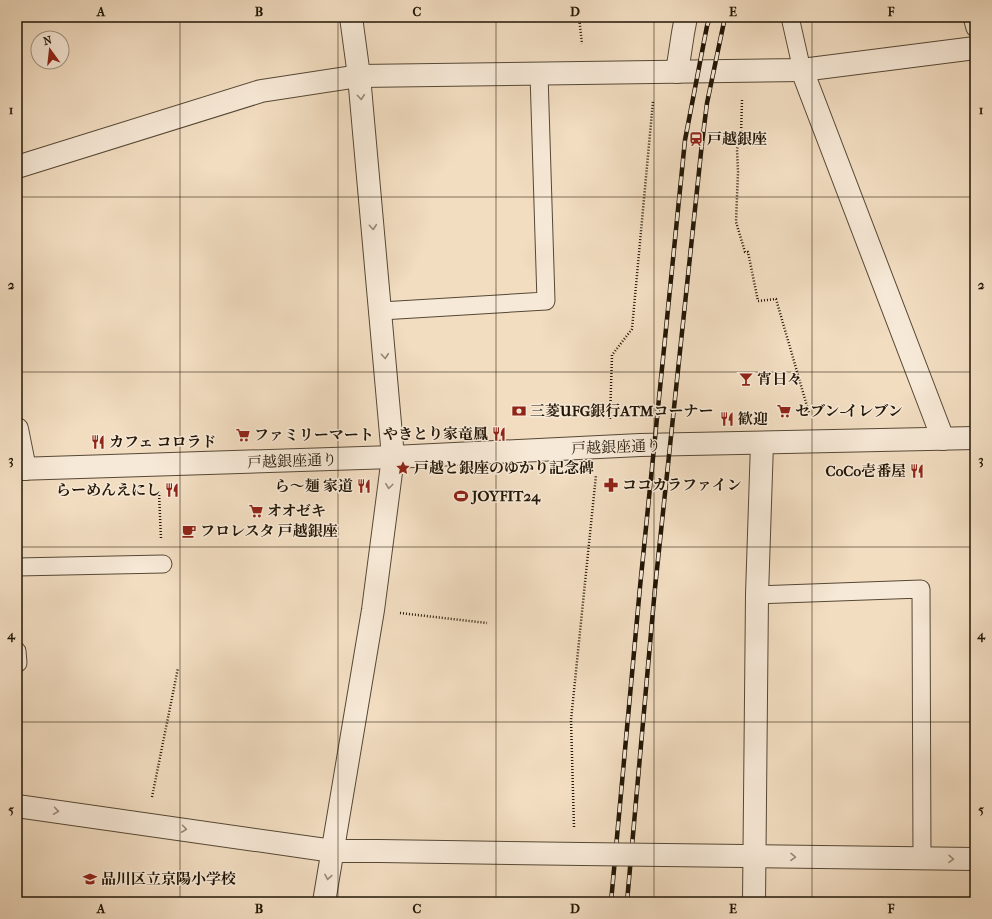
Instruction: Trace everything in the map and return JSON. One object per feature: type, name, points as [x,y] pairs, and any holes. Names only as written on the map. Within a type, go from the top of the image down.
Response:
[{"type":"street","points":[[324,902],[373,610],[393,457],[359,76],[351,17]]},
{"type":"street","points":[[677,72],[686,17]]},
{"type":"street","points":[[17,167],[261,92],[359,76],[802,70],[975,48]]},
{"type":"street","points":[[802,70],[943,439]]},
{"type":"street","points":[[17,429],[21,469]]},
{"type":"street","name":"戸越銀座通り","points":[[21,469],[393,457],[604,447],[975,438]]},
{"type":"street","points":[[754,902],[757,595],[762,443]]},
{"type":"street","points":[[17,806],[333,851],[975,859]]},
{"type":"lane","points":[[790,17],[802,70]]},
{"type":"lane","points":[[972,17],[975,28]]},
{"type":"lane","points":[[381,311],[546,302],[539,74]]},
{"type":"lane","points":[[17,567],[163,564]]},
{"type":"lane","points":[[757,595],[921,589],[922,859]]},
{"type":"path","points":[[745,71],[742,92],[741,135],[737,149],[738,172],[736,222],[745,252],[748,252],[758,301],[776,299],[817,442]]},
{"type":"path","points":[[579,854],[571,720],[604,447],[612,355],[632,329],[656,72]]},
{"type":"path","points":[[158,465],[163,564]]},
{"type":"path","points":[[373,610],[486,623]]},
{"type":"path","points":[[147,824],[178,668]]},
{"type":"railway","points":[[611,902],[640,587],[685,140],[710,17]]},
{"type":"railway","points":[[627,902],[655,588],[702,143],[707,103],[725,17]]},
{"type":"place","name":"戸越銀座","points":[[696,139]]},
{"type":"place","name":"宵日々","points":[[746,379]]},
{"type":"place","name":"三菱UFG銀行ATMコーナー","points":[[519,411]]},
{"type":"place","name":"セブン-イレブン","points":[[784,411]]},
{"type":"place","name":"歓迎","points":[[727,419]]},
{"type":"place","name":"やきとり家竜鳳","points":[[499,434]]},
{"type":"place","name":"ファミリーマート","points":[[243,435]]},
{"type":"place","name":"カフェ コロラド","points":[[98,442]]},
{"type":"place","name":"戸越と銀座のゆかり記念碑","points":[[403,468]]},
{"type":"place","name":"CoCo壱番屋","points":[[917,471]]},
{"type":"place","name":"ココカラファイン","points":[[611,485]]},
{"type":"place","name":"ら～麺 家道","points":[[364,486]]},
{"type":"place","name":"らーめんえにし","points":[[172,490]]},
{"type":"place","name":"JOYFIT24","points":[[461,496]]},
{"type":"place","name":"オオゼキ","points":[[256,511]]},
{"type":"place","name":"フロレスタ 戸越銀座","points":[[189,531]]},
{"type":"place","name":"品川区立京陽小学校","points":[[90,879]]}]
